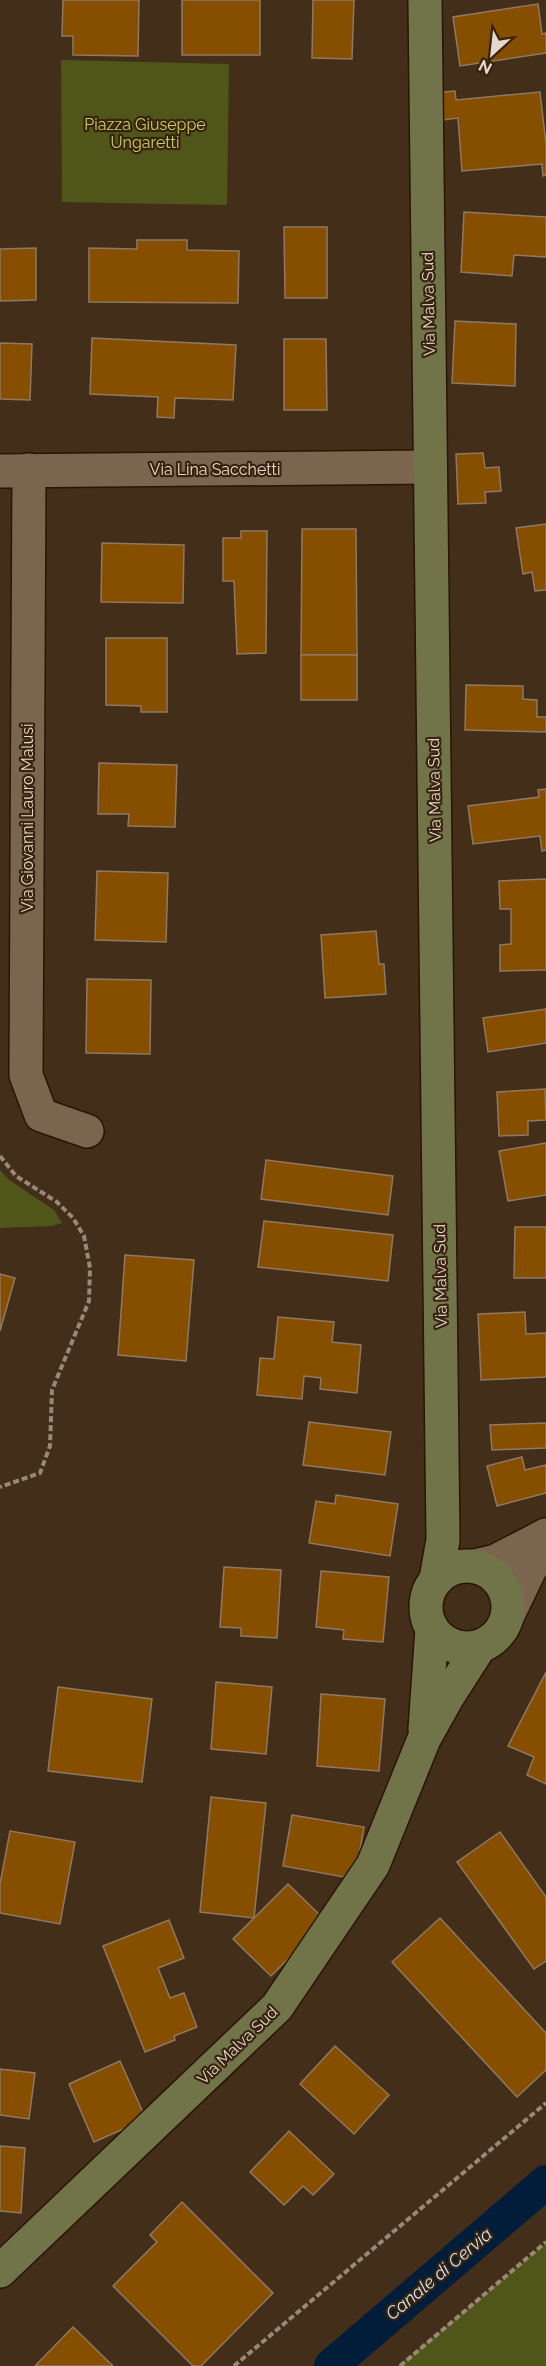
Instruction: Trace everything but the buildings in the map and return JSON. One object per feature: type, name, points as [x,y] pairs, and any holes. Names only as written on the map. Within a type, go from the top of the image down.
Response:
[{"type":"street","name":"Via Malva Sud","points":[[425,0],[443,1540],[436,1579]]},
{"type":"street","name":"Via Lina Sacchetti","points":[[14,470],[430,467]]},
{"type":"street","name":"Via Giovanni Lauro Malusi","points":[[14,470],[26,1075],[40,1115],[87,1131]]},
{"type":"street","points":[[546,1534],[496,1561],[474,1566],[460,1566],[447,1570],[436,1579],[429,1590],[426,1603],[427,1617],[432,1629],[453,1646],[467,1648],[480,1646],[492,1640],[501,1630],[530,1569],[546,1546]]},
{"type":"street","points":[[474,1566],[487,1571],[498,1580],[505,1591],[508,1604],[507,1617]]},
{"type":"street","name":"Via Malva Sud","points":[[424,1739],[432,1629]]},
{"type":"street","name":"Via Malva Sud","points":[[0,2271],[277,2007],[372,1865],[424,1739],[480,1646]]},
{"type":"path","points":[[0,1156],[16,1176],[57,1202],[73,1218],[84,1236],[90,1268],[88,1301],[52,1390],[50,1446],[40,1473],[0,1487]]},
{"type":"path","points":[[234,2366],[546,2103]]},
{"type":"path","points":[[400,2366],[546,2242]]},
{"type":"green space","name":"Piazza Giuseppe Ungaretti","points":[[61,60],[229,64],[227,205],[62,202]]},
{"type":"green space","points":[[0,1170],[9,1180],[54,1210],[62,1223],[52,1226],[0,1228]]},
{"type":"green space","points":[[546,2243],[546,2366],[398,2366]]},
{"type":"waterway","name":"Canale di Cervia","points":[[331,2366],[546,2182]]}]
